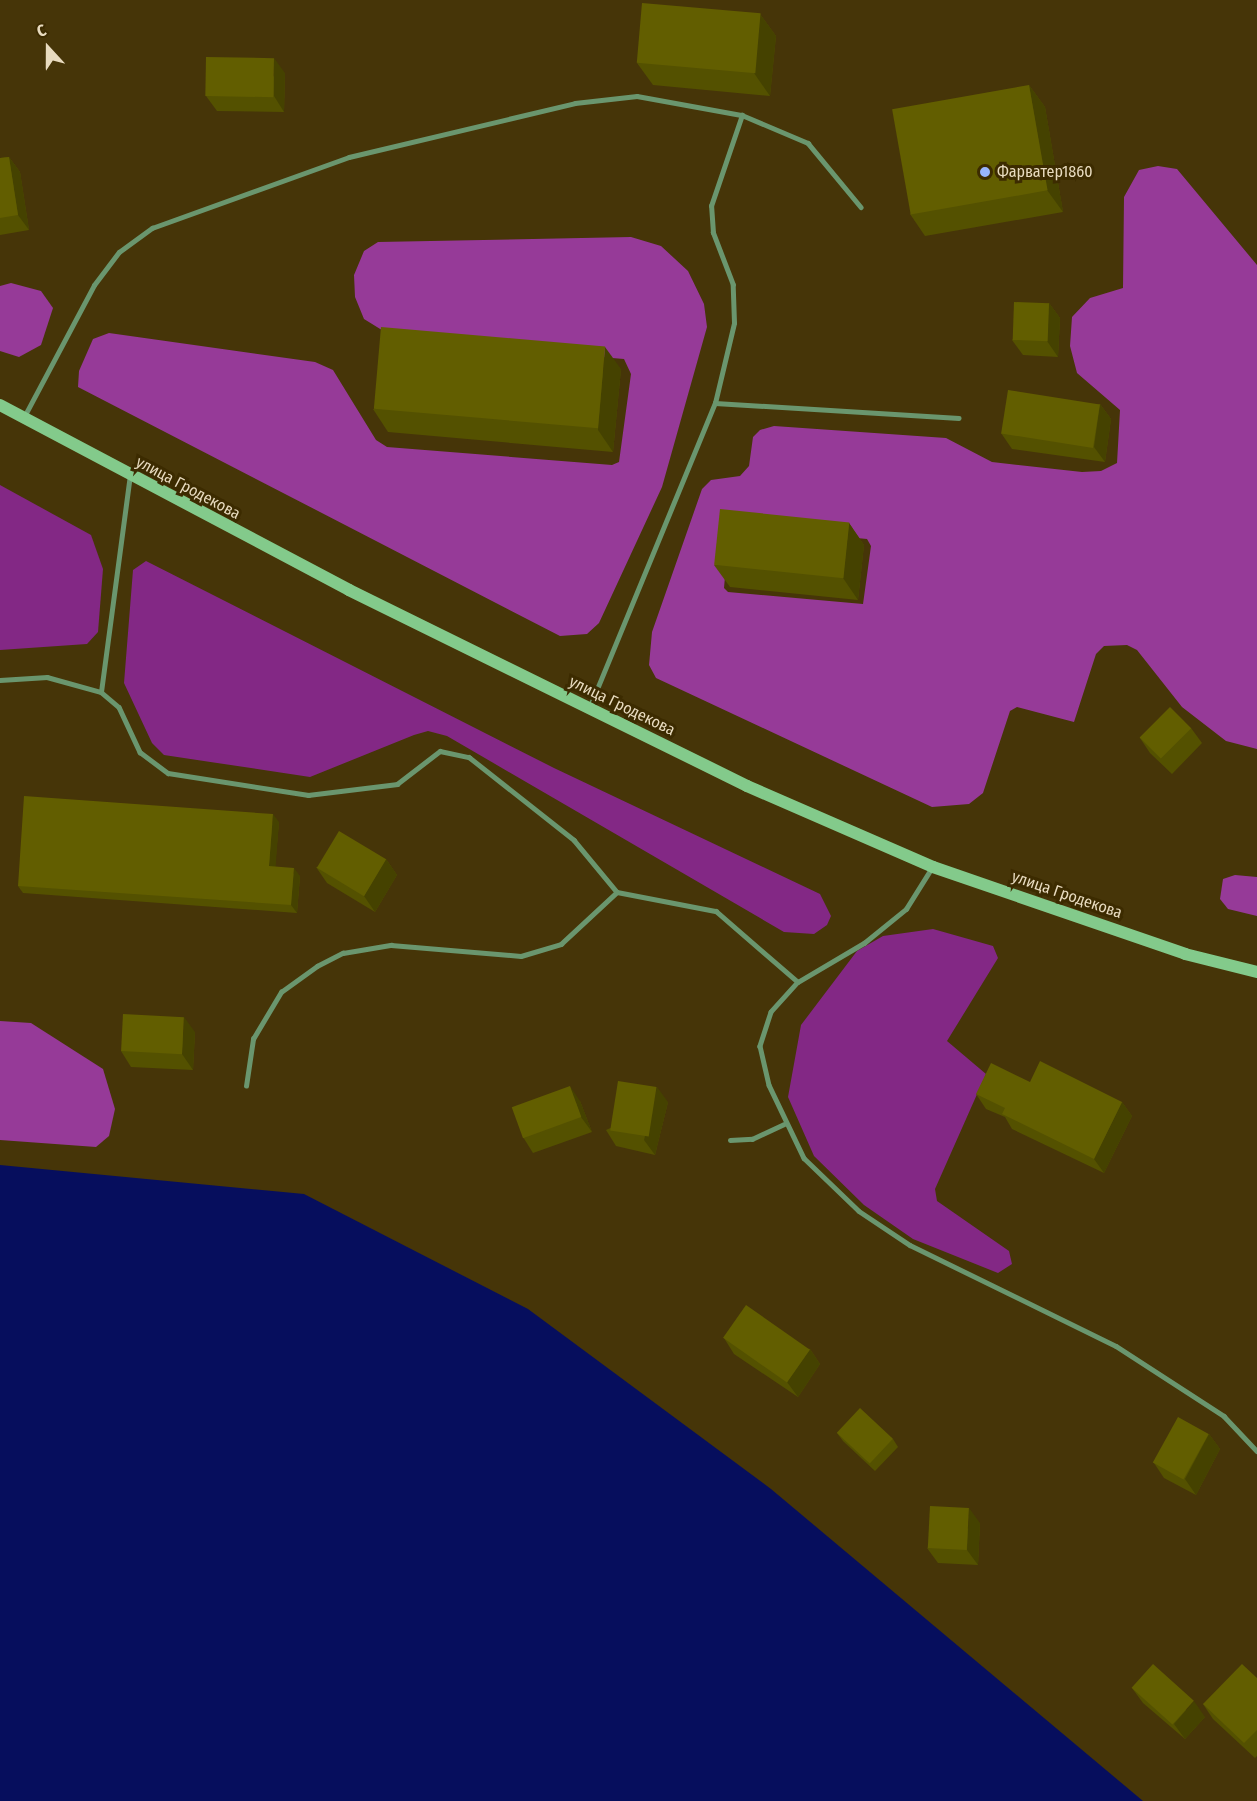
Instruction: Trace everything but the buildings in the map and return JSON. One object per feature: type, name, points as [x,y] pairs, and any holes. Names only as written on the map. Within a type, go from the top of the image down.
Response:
[{"type":"main road","name":"улица Гродекова","points":[[0,405],[130,476],[589,708],[933,867],[1185,954],[1257,972]]},
{"type":"lane","points":[[24,418],[94,285],[119,252],[152,228],[349,156],[575,103],[637,96],[742,115],[808,143],[861,207]]},
{"type":"lane","points":[[589,708],[715,403],[734,323],[733,285],[713,232],[711,206],[742,115]]},
{"type":"lane","points":[[715,403],[959,418]]},
{"type":"lane","points":[[101,692],[130,476]]},
{"type":"lane","points":[[0,680],[47,677],[101,692],[119,707],[140,752],[168,773],[308,795],[397,784],[440,751],[469,757],[574,840],[617,892],[716,912],[798,982]]},
{"type":"lane","points":[[933,867],[906,909],[864,943],[798,982],[771,1012],[760,1046],[784,1124],[804,1158],[859,1211],[910,1245],[1116,1346],[1224,1416],[1257,1451]]},
{"type":"lane","points":[[246,1086],[253,1039],[281,992],[317,966],[342,953],[391,945],[521,956],[561,944],[617,892]]},
{"type":"lane","points":[[730,1140],[752,1139],[784,1124]]},
{"type":"shaded area","points":[[1158,166],[1177,169],[1257,265],[1257,749],[1226,741],[1182,707],[1137,650],[1127,645],[1104,646],[1096,654],[1074,722],[1017,707],[1010,711],[983,793],[969,804],[932,807],[656,678],[649,665],[652,632],[702,489],[711,480],[740,476],[749,466],[753,437],[760,430],[774,426],[946,438],[992,462],[1082,472],[1101,471],[1117,463],[1120,410],[1077,373],[1070,346],[1072,317],[1090,298],[1123,288],[1124,197],[1139,170]],"holes":[[[735,526],[867,539],[871,546],[863,604],[728,592],[724,588],[729,531]]]},
{"type":"shaded area","points":[[631,237],[661,246],[688,271],[704,304],[707,327],[662,487],[599,623],[587,634],[560,636],[78,387],[79,371],[93,339],[109,333],[315,362],[333,370],[376,440],[387,447],[612,465],[619,462],[631,374],[624,359],[398,340],[364,319],[355,297],[354,275],[364,251],[378,242]]},
{"type":"shaded area","points":[[11,283],[41,291],[53,308],[41,345],[19,357],[0,351],[0,286]]},
{"type":"shaded area","points":[[0,485],[91,535],[103,569],[98,632],[87,644],[0,650]]},
{"type":"shaded area","points":[[146,561],[554,768],[820,894],[831,916],[827,925],[814,934],[784,932],[447,736],[428,731],[310,777],[164,755],[152,743],[124,683],[133,570]]},
{"type":"shaded area","points":[[1235,875],[1257,877],[1257,916],[1228,909],[1220,899],[1223,879]]},
{"type":"shaded area","points":[[933,929],[993,946],[998,958],[947,1041],[986,1074],[935,1189],[937,1201],[1009,1251],[1012,1264],[998,1273],[913,1239],[864,1205],[814,1156],[788,1097],[801,1025],[857,951],[883,936]]},
{"type":"shaded area","points":[[0,1021],[31,1023],[103,1069],[115,1109],[109,1136],[96,1147],[0,1140]]},
{"type":"shaded area","points":[[0,1165],[304,1194],[528,1309],[771,1489],[1143,1801],[0,1801]]},
{"type":"place","name":"Фарватер1860","points":[[985,172]]}]
